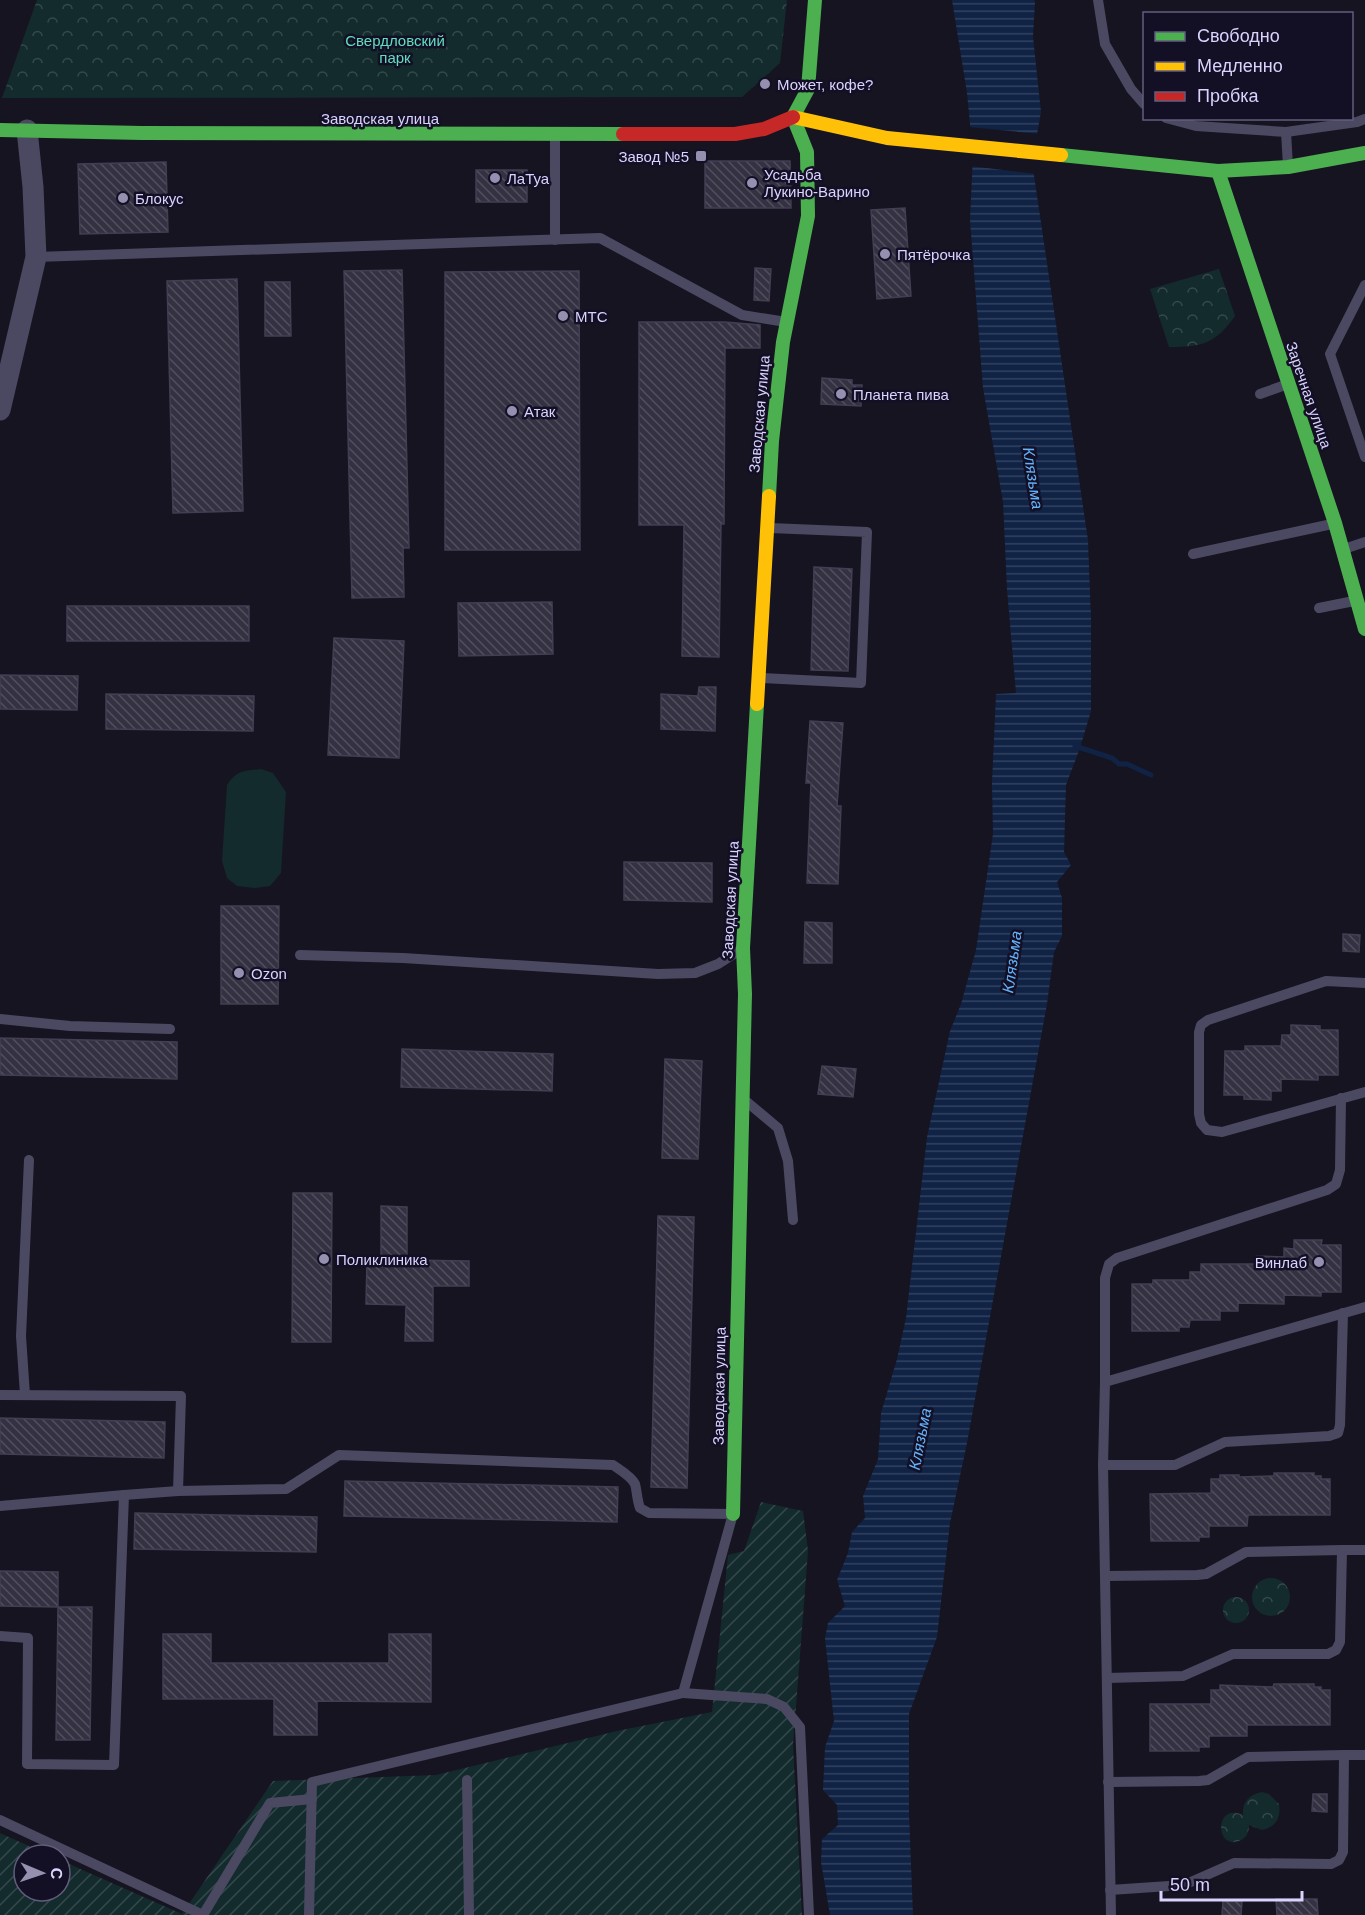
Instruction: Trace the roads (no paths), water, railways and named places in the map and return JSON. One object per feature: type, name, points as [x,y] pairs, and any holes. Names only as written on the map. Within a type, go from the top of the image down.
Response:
[{"type":"street","points":[[815,0],[808,89],[793,117],[887,138],[1218,171],[1288,167],[1365,153]]},
{"type":"street","name":"Заводская улица","points":[[0,130],[154,133],[735,134],[764,129],[793,117],[807,152],[808,216],[783,342],[772,441],[758,678],[743,948],[745,994],[733,1514]]},
{"type":"street","points":[[0,410],[36,257],[33,187],[27,130]]},
{"type":"street","name":"Заречная улица","points":[[1218,171],[1344,549],[1365,629]]},
{"type":"lane","points":[[1098,0],[1106,44],[1131,89],[1143,103]]},
{"type":"lane","points":[[1174,120],[1196,126],[1286,132],[1365,119]]},
{"type":"lane","points":[[1286,132],[1288,167]]},
{"type":"lane","points":[[555,134],[555,240]]},
{"type":"lane","points":[[36,257],[600,238],[742,315],[787,322]]},
{"type":"lane","points":[[1365,285],[1330,354],[1365,457]]},
{"type":"lane","points":[[1260,394],[1288,383]]},
{"type":"lane","points":[[1193,554],[1335,524]]},
{"type":"lane","points":[[758,678],[861,683],[867,532],[767,528]]},
{"type":"lane","points":[[1344,549],[1365,542]]},
{"type":"lane","points":[[1319,608],[1357,600]]},
{"type":"lane","points":[[300,955],[403,958],[658,974],[696,973],[718,964],[743,948]]},
{"type":"lane","points":[[1365,983],[1326,981],[1208,1020],[1201,1025],[1199,1032],[1199,1114],[1206,1130],[1222,1132],[1365,1092]]},
{"type":"lane","points":[[0,1019],[70,1026],[170,1029]]},
{"type":"lane","points":[[742,1098],[778,1128],[788,1161],[793,1220]]},
{"type":"lane","points":[[1111,1915],[1103,1465],[1105,1278],[1109,1264],[1117,1258],[1327,1190],[1336,1184],[1340,1170],[1341,1098]]},
{"type":"lane","points":[[25,1395],[21,1336],[29,1160]]},
{"type":"lane","points":[[1105,1382],[1365,1307]]},
{"type":"lane","points":[[1103,1465],[1175,1465],[1225,1442],[1329,1436],[1338,1433],[1343,1313]]},
{"type":"lane","points":[[0,1395],[181,1396],[178,1491]]},
{"type":"lane","points":[[0,1506],[178,1491],[286,1489],[339,1455],[613,1464],[634,1484],[640,1508],[650,1513],[733,1514],[682,1694]]},
{"type":"lane","points":[[0,1636],[28,1638],[27,1764],[114,1765],[124,1496]]},
{"type":"lane","points":[[1107,1678],[1183,1676],[1233,1654],[1328,1654],[1336,1650],[1340,1642],[1342,1550]]},
{"type":"lane","points":[[1105,1576],[1206,1574],[1246,1552],[1365,1550]]},
{"type":"lane","points":[[309,1915],[312,1782],[682,1694],[767,1699],[784,1707],[800,1727],[809,1915]]},
{"type":"lane","points":[[1110,1890],[1184,1885],[1234,1863],[1331,1864],[1339,1860],[1342,1852],[1344,1755]]},
{"type":"lane","points":[[1108,1782],[1208,1780],[1248,1757],[1365,1755]]},
{"type":"lane","points":[[467,1780],[469,1915]]},
{"type":"lane","points":[[0,1820],[203,1915],[270,1803],[312,1799]]},
{"type":"water","name":"Клязьма","points":[[952,0],[1034,0],[1035,2],[1033,37],[1041,112],[1032,162],[1088,540],[1091,711],[1066,785],[1064,852],[1071,865],[1057,882],[1062,898],[1062,936],[1054,952],[1047,1004],[967,1443],[950,1523],[937,1637],[909,1714],[909,1813],[913,1915],[830,1915],[821,1862],[822,1839],[838,1825],[837,1805],[823,1790],[825,1747],[834,1721],[825,1638],[828,1623],[845,1606],[837,1580],[848,1553],[852,1532],[865,1518],[863,1496],[878,1459],[881,1413],[906,1318],[927,1137],[950,1031],[961,1004],[976,950],[993,834],[992,783],[996,694],[1016,693],[1007,589],[1003,502],[983,388],[970,220],[973,155],[967,93]]},
{"type":"waterway","points":[[1075,746],[1112,758],[1119,764],[1127,764],[1151,775]]},
{"type":"place","name":"Может, кофе?","points":[[765,84]]},
{"type":"place","name":"Завод №5","points":[[701,156]]},
{"type":"place","name":"ЛаТуа","points":[[495,178]]},
{"type":"place","name":"Усадьба Лукино-Варино","points":[[752,183]]},
{"type":"place","name":"Блокус","points":[[123,198]]},
{"type":"place","name":"Пятёрочка","points":[[885,254]]},
{"type":"place","name":"МТС","points":[[563,316]]},
{"type":"place","name":"Планета пива","points":[[841,394]]},
{"type":"place","name":"Атак","points":[[512,411]]},
{"type":"place","name":"Ozon","points":[[239,973]]},
{"type":"place","name":"Поликлиника","points":[[324,1259]]},
{"type":"place","name":"Винлаб","points":[[1319,1262]]},
{"type":"park label","name":"Свердловский парк","points":[[395,48]]}]
